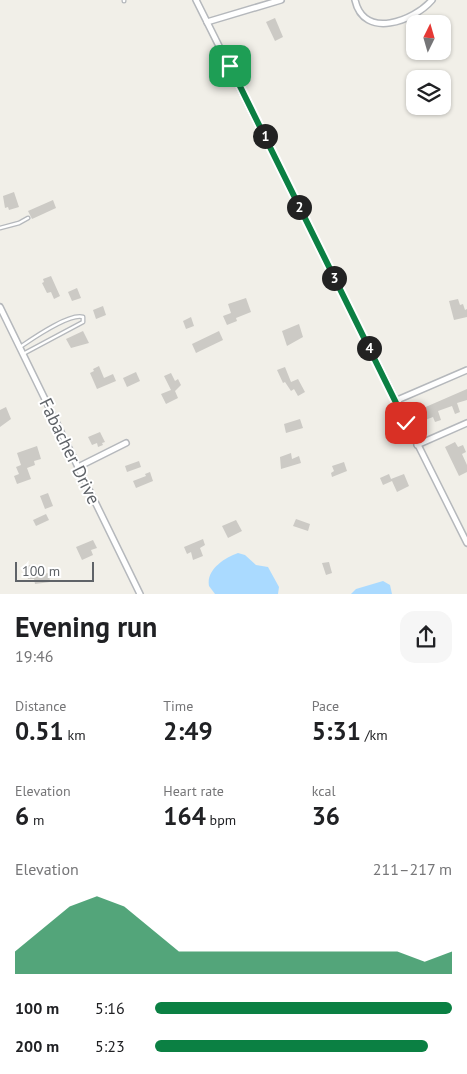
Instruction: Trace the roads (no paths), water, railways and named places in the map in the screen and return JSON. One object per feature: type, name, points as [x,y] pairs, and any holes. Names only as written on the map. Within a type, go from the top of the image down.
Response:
[{"type":"street","points":[[196,0],[467,543]]},
{"type":"street","points":[[208,22],[281,0]]},
{"type":"street","points":[[355,0],[362,14],[372,21],[384,24],[406,20],[432,0]]},
{"type":"street","name":"Fabacher Drive","points":[[0,307],[140,594]]},
{"type":"street","points":[[395,401],[467,370]]},
{"type":"street","points":[[417,444],[466,425]]},
{"type":"street","points":[[78,467],[126,443]]},
{"type":"lane","points":[[0,228],[19,223],[28,218]]},
{"type":"lane","points":[[20,347],[66,320],[75,316],[83,317],[83,322],[23,354]]},
{"type":"water","points":[[238,553],[245,555],[256,565],[268,567],[279,587],[278,594],[215,594],[209,586],[210,575],[222,561]]},
{"type":"water","points":[[383,581],[390,585],[392,594],[351,594],[356,589]]}]
